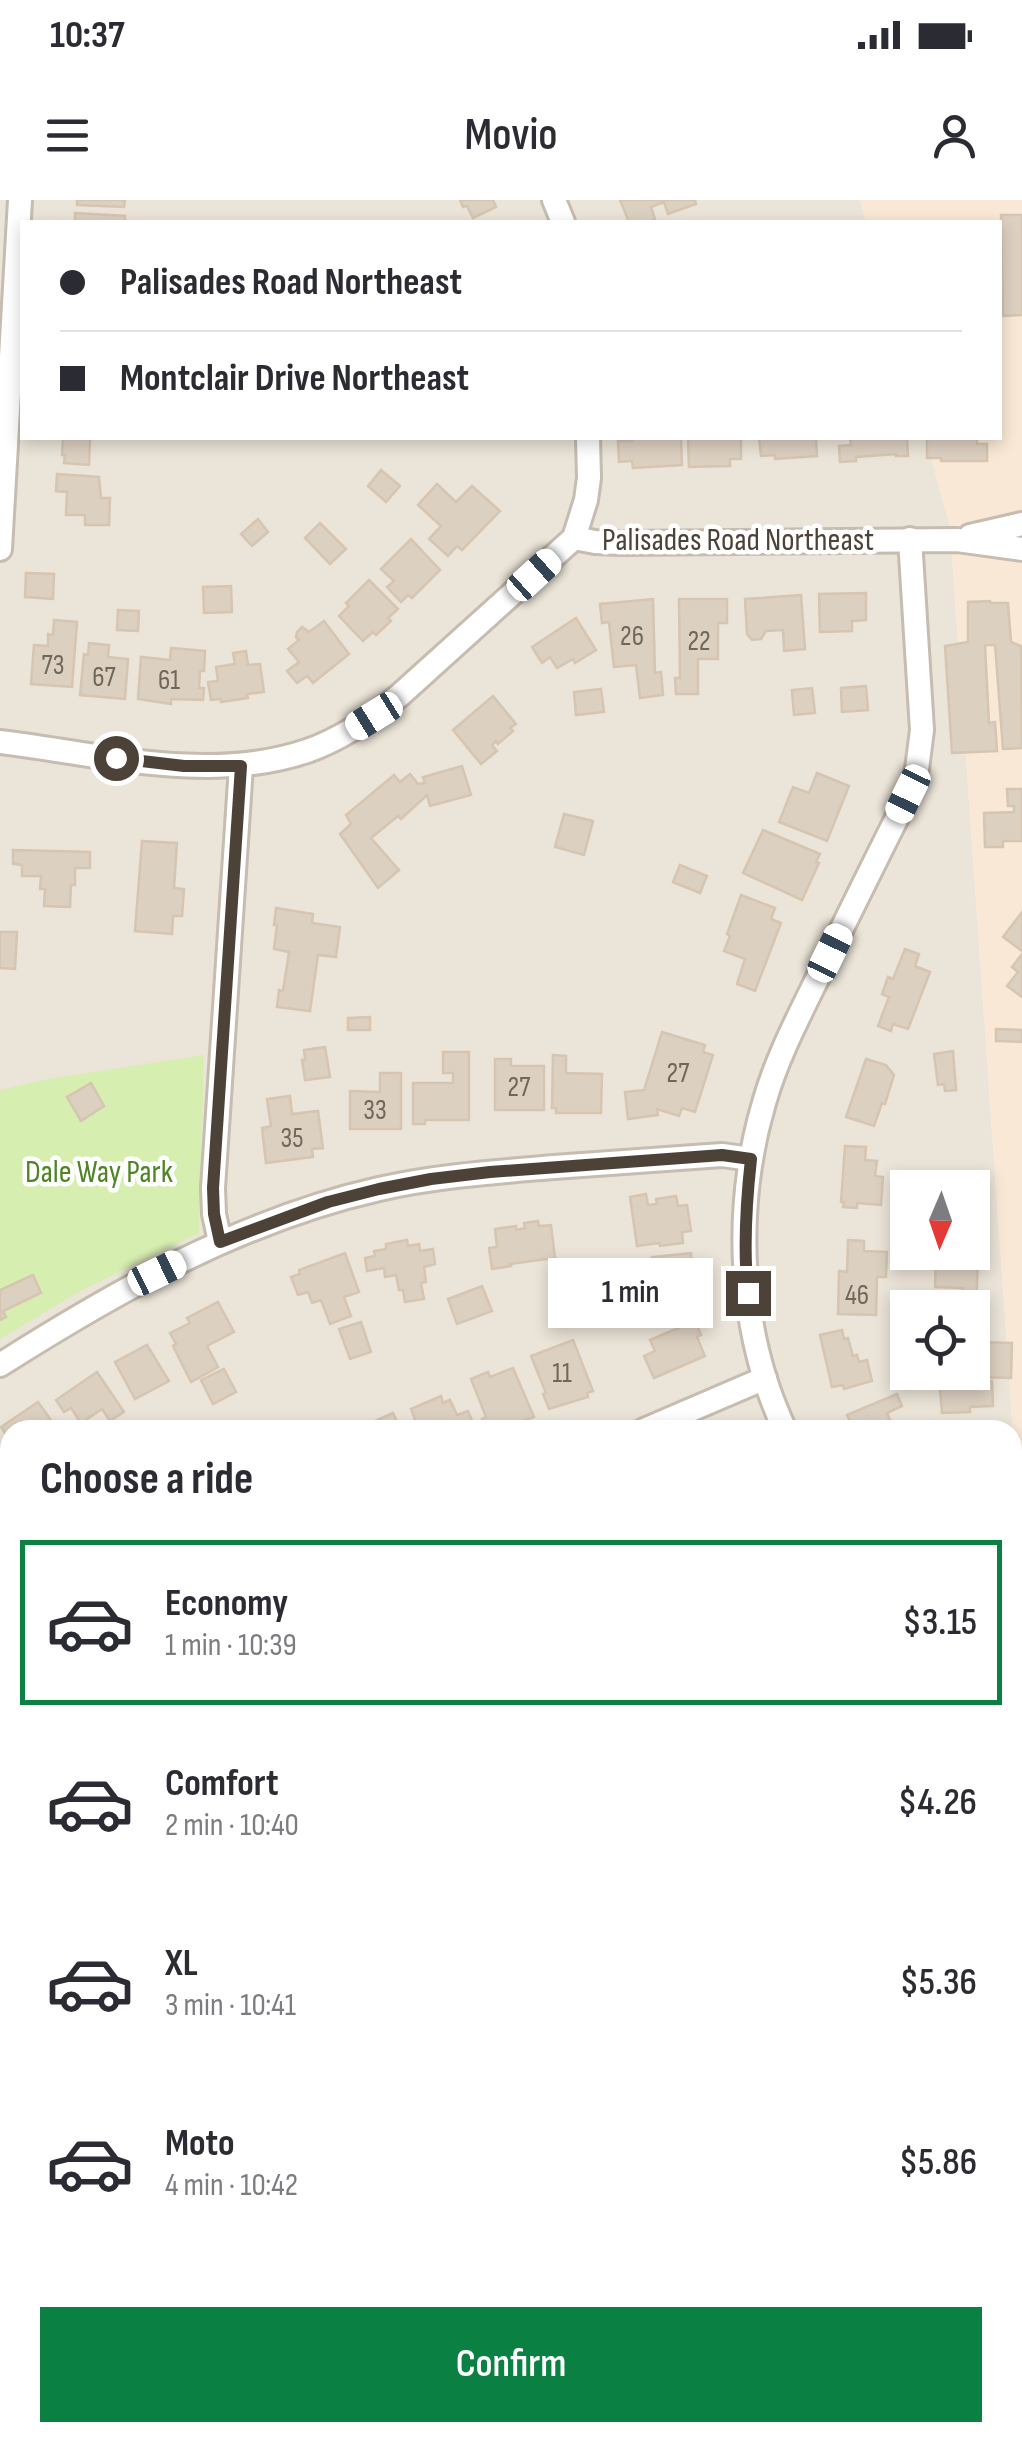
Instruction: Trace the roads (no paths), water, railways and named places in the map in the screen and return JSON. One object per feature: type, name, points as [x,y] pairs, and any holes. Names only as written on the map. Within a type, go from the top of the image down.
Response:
[{"type":"street","points":[[0,549],[20,200]]},
{"type":"street","points":[[574,538],[586,500],[588,440]]},
{"type":"street","name":"Palisades Road Northeast","points":[[957,540],[1022,524]]},
{"type":"street","name":"Palisades Road Northeast","points":[[0,742],[184,766],[241,766],[311,750],[374,716],[574,538],[622,543],[957,540],[1022,549]]},
{"type":"street","points":[[781,1420],[765,1378],[745,1266],[751,1159],[764,1104],[783,1050],[918,769],[922,730],[910,539]]},
{"type":"street","points":[[220,1242],[213,1188],[241,766]]},
{"type":"street","points":[[0,1365],[99,1305],[220,1242],[328,1202],[431,1179],[490,1172],[722,1155],[751,1159]]},
{"type":"street","points":[[667,1420],[765,1378]]},
{"type":"park label","name":"Dale Way Park","points":[[99,1172]]}]
